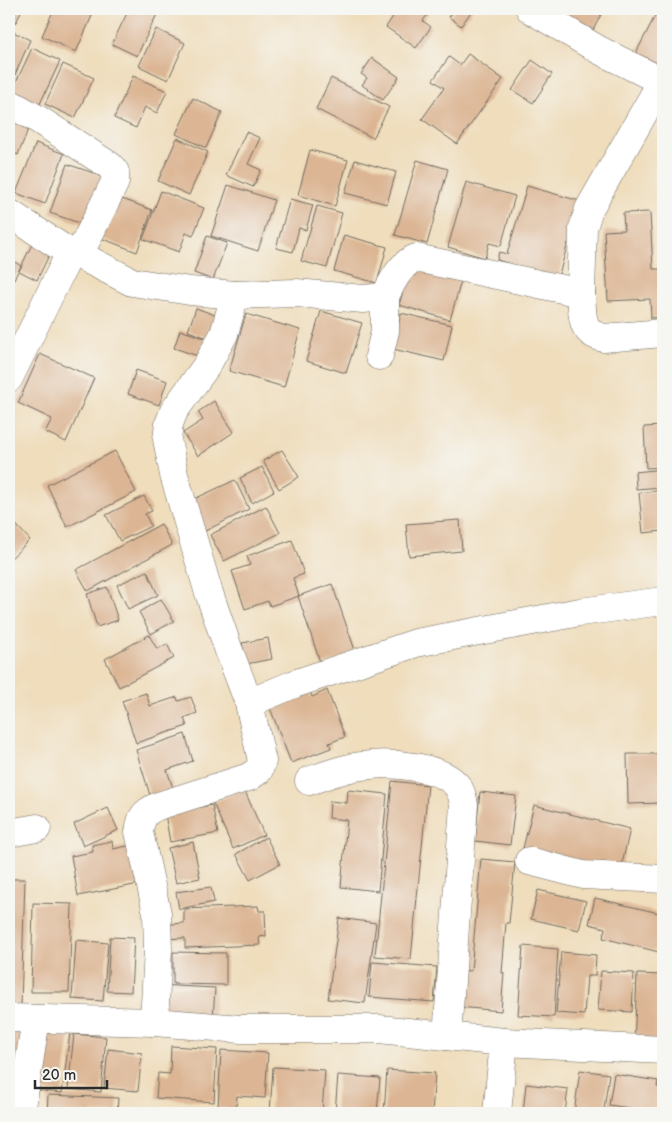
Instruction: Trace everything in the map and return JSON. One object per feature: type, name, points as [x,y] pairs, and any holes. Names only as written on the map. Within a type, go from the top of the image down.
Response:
[{"type":"street","points":[[530,9],[599,50],[663,82],[594,197],[587,214],[584,228],[581,293],[585,328],[596,337],[663,333]]},
{"type":"street","points":[[9,103],[110,166],[115,172],[116,179],[9,378]]},
{"type":"street","points":[[9,213],[75,254],[132,282],[190,291],[235,295],[296,293],[363,299],[385,297]]},
{"type":"street","points":[[379,356],[385,331],[385,297],[406,262],[416,258],[581,293]]},
{"type":"street","points":[[154,1022],[158,950],[157,913],[139,832],[140,821],[148,810],[249,777],[259,770],[262,761],[249,703],[208,590],[174,475],[167,439],[169,424],[174,411],[207,365],[224,334],[235,295]]},
{"type":"street","points":[[249,703],[294,684],[416,643],[580,612],[663,602]]},
{"type":"street","points":[[309,781],[361,766],[391,764],[421,768],[444,777],[457,785],[464,805],[447,1036]]},
{"type":"street","points":[[9,833],[37,828]]},
{"type":"street","points":[[529,861],[584,875],[663,879]]},
{"type":"street","points":[[9,1018],[154,1022],[241,1029],[379,1029],[504,1042],[663,1050]]},
{"type":"street","points":[[21,1113],[36,1019]]},
{"type":"street","points":[[497,1113],[504,1042]]},
{"type":"building","points":[[9,9],[22,9],[16,23],[9,20]]},
{"type":"building","points":[[54,9],[95,9],[76,52],[42,36]]},
{"type":"building","points":[[129,9],[159,10],[137,56],[112,44]]},
{"type":"building","points":[[371,9],[388,9],[382,17]]},
{"type":"building","points":[[398,9],[431,9],[423,21],[431,27],[416,48],[386,27]]},
{"type":"building","points":[[455,9],[473,9],[461,26],[449,17]]},
{"type":"building","points":[[564,9],[604,9],[593,30],[562,13]]},
{"type":"building","points":[[657,12],[663,15],[663,66],[636,53]]},
{"type":"building","points":[[156,29],[185,43],[168,80],[139,66]]},
{"type":"building","points":[[9,30],[30,40],[15,75],[9,73]]},
{"type":"building","points":[[32,48],[60,61],[38,108],[10,95]]},
{"type":"building","points":[[468,54],[503,79],[457,144],[422,119],[444,88],[433,80],[449,57],[460,65]]},
{"type":"building","points":[[372,58],[399,77],[383,100],[362,85],[367,78],[361,74]]},
{"type":"building","points":[[532,60],[552,74],[533,103],[512,90]]},
{"type":"building","points":[[63,64],[94,78],[75,118],[45,104]]},
{"type":"building","points":[[133,76],[167,91],[157,113],[145,107],[136,128],[114,118]]},
{"type":"building","points":[[331,78],[389,107],[373,138],[316,109]]},
{"type":"building","points":[[193,98],[222,112],[206,148],[176,134]]},
{"type":"building","points":[[9,118],[29,127],[18,155],[9,151]]},
{"type":"building","points":[[246,132],[260,138],[248,164],[261,170],[253,187],[226,175]]},
{"type":"building","points":[[177,138],[208,152],[189,195],[158,181]]},
{"type":"building","points":[[36,143],[64,154],[45,204],[16,193]]},
{"type":"building","points":[[310,150],[348,160],[335,206],[298,195]]},
{"type":"building","points":[[355,160],[396,172],[387,204],[345,193]]},
{"type":"building","points":[[417,160],[448,169],[427,244],[395,235]]},
{"type":"building","points":[[67,164],[108,178],[91,227],[50,213]]},
{"type":"building","points":[[466,182],[515,196],[501,246],[489,243],[485,258],[448,247]]},
{"type":"building","points":[[228,185],[274,200],[258,251],[211,236]]},
{"type":"building","points":[[527,186],[580,201],[558,278],[497,260],[499,252],[507,254]]},
{"type":"building","points":[[161,191],[204,208],[193,236],[186,233],[179,252],[143,239]]},
{"type":"building","points":[[114,196],[152,210],[137,252],[98,237]]},
{"type":"building","points":[[290,199],[313,205],[306,230],[299,228],[293,252],[276,248]]},
{"type":"building","points":[[317,206],[342,213],[327,268],[301,261]]},
{"type":"building","points":[[650,212],[653,269],[663,269],[663,317],[651,318],[650,299],[608,301],[604,231],[624,230],[623,213]]},
{"type":"building","points":[[344,235],[387,247],[377,283],[334,271]]},
{"type":"building","points":[[207,236],[227,243],[213,280],[194,273]]},
{"type":"building","points":[[33,242],[51,251],[37,280],[19,271]]},
{"type":"building","points":[[9,258],[21,266],[9,288]]},
{"type":"building","points":[[410,266],[461,281],[450,320],[399,305]]},
{"type":"building","points":[[196,308],[221,317],[213,340],[188,331]]},
{"type":"building","points":[[321,311],[362,323],[346,373],[306,361]]},
{"type":"building","points":[[401,313],[452,325],[444,361],[393,349]]},
{"type":"building","points":[[246,314],[300,330],[284,387],[229,371]]},
{"type":"building","points":[[180,330],[210,340],[204,358],[174,348]]},
{"type":"building","points":[[40,354],[94,378],[66,442],[45,432],[52,419],[18,403]]},
{"type":"building","points":[[136,370],[167,381],[159,405],[128,394]]},
{"type":"building","points":[[214,401],[234,432],[198,456],[183,433],[203,420],[198,412]]},
{"type":"building","points":[[663,426],[663,467],[646,468],[644,427]]},
{"type":"building","points":[[282,450],[299,477],[279,489],[263,461]]},
{"type":"building","points":[[115,451],[136,492],[67,527],[47,485]]},
{"type":"building","points":[[262,467],[274,491],[252,503],[240,478]]},
{"type":"building","points":[[663,469],[663,487],[636,489],[635,472]]},
{"type":"building","points":[[235,480],[249,509],[205,531],[190,501]]},
{"type":"building","points":[[663,490],[663,531],[643,533],[639,493]]},
{"type":"building","points":[[144,496],[152,511],[145,514],[151,526],[120,541],[106,515]]},
{"type":"building","points":[[266,506],[280,533],[224,561],[210,535]]},
{"type":"building","points":[[9,517],[30,540],[9,560]]},
{"type":"building","points":[[460,520],[462,551],[409,556],[406,524]]},
{"type":"building","points":[[161,524],[172,545],[88,591],[76,570]]},
{"type":"building","points":[[292,540],[304,574],[293,578],[299,596],[270,606],[268,601],[245,609],[232,571],[250,565],[247,556]]},
{"type":"building","points":[[147,571],[158,595],[128,609],[117,585]]},
{"type":"building","points":[[332,584],[356,653],[321,665],[298,596]]},
{"type":"building","points":[[107,587],[118,620],[97,627],[87,594]]},
{"type":"building","points":[[161,599],[174,621],[151,634],[139,612]]},
{"type":"building","points":[[149,635],[157,649],[167,644],[174,658],[119,687],[105,659]]},
{"type":"building","points":[[268,638],[272,659],[246,664],[242,643]]},
{"type":"building","points":[[327,690],[345,737],[329,743],[331,748],[291,763],[267,700],[310,691],[312,697]]},
{"type":"building","points":[[146,693],[150,706],[177,697],[178,701],[191,697],[197,713],[184,718],[187,726],[136,743],[122,701]]},
{"type":"building","points":[[185,734],[193,761],[167,770],[173,788],[150,795],[136,750]]},
{"type":"building","points":[[627,754],[663,754],[663,803],[628,804]]},
{"type":"building","points":[[392,781],[428,785],[411,959],[375,956]]},
{"type":"building","points":[[244,789],[264,835],[233,849],[213,803]]},
{"type":"building","points":[[348,790],[387,794],[378,891],[341,887],[347,820],[329,818],[330,801],[347,803]]},
{"type":"building","points":[[480,792],[516,796],[510,845],[475,841]]},
{"type":"building","points":[[212,805],[218,833],[170,842],[165,814]]},
{"type":"building","points":[[534,805],[630,829],[620,873],[523,848]]},
{"type":"building","points":[[108,808],[118,830],[83,846],[74,824]]},
{"type":"building","points":[[266,837],[280,864],[250,880],[236,854]]},
{"type":"building","points":[[112,841],[113,849],[132,845],[139,884],[78,896],[71,856],[93,852],[92,845]]},
{"type":"building","points":[[193,842],[200,878],[176,883],[168,848]]},
{"type":"building","points":[[481,859],[515,862],[509,923],[506,923],[501,1011],[458,1007],[461,970],[471,971]]},
{"type":"building","points":[[9,879],[25,879],[21,1005],[9,1005]]},
{"type":"building","points":[[211,887],[214,902],[179,909],[176,892]]},
{"type":"building","points":[[538,890],[586,901],[579,930],[531,919]]},
{"type":"building","points":[[595,898],[663,914],[663,953],[603,938],[605,928],[589,924]]},
{"type":"building","points":[[33,903],[72,904],[69,992],[31,992]]},
{"type":"building","points":[[258,906],[259,911],[265,911],[266,936],[259,937],[260,945],[185,948],[185,938],[161,939],[161,925],[184,923],[184,909]]},
{"type":"building","points":[[339,918],[376,923],[365,1003],[328,999]]},
{"type":"building","points":[[110,937],[134,938],[131,992],[107,991]]},
{"type":"building","points":[[76,940],[108,943],[103,1001],[72,999]]},
{"type":"building","points":[[523,946],[558,949],[554,1017],[518,1015]]},
{"type":"building","points":[[173,952],[226,953],[226,985],[173,984]]},
{"type":"building","points":[[561,952],[596,955],[595,976],[587,976],[584,1015],[556,1013]]},
{"type":"building","points":[[372,962],[437,967],[434,1002],[369,997]]},
{"type":"building","points":[[601,971],[634,973],[632,1012],[598,1010]]},
{"type":"building","points":[[637,974],[663,975],[663,1048],[634,1047]]},
{"type":"building","points":[[158,985],[215,988],[213,1018],[157,1015]]},
{"type":"building","points":[[42,1029],[70,1033],[62,1093],[34,1090]]},
{"type":"building","points":[[9,1031],[22,1032],[18,1092],[9,1091]]},
{"type":"building","points":[[74,1034],[106,1037],[101,1092],[68,1089]]},
{"type":"building","points":[[171,1046],[217,1049],[214,1102],[156,1098],[158,1073],[170,1074]]},
{"type":"building","points":[[108,1049],[142,1053],[138,1091],[104,1088]]},
{"type":"building","points":[[221,1050],[268,1053],[265,1098],[237,1096],[236,1109],[218,1108]]},
{"type":"building","points":[[273,1067],[325,1070],[322,1113],[270,1113]]},
{"type":"building","points":[[387,1070],[435,1073],[432,1113],[384,1113]]},
{"type":"building","points":[[580,1070],[609,1074],[604,1109],[616,1110],[615,1113],[574,1113]]},
{"type":"building","points":[[614,1074],[658,1081],[657,1087],[663,1088],[663,1113],[609,1105]]},
{"type":"building","points":[[338,1075],[380,1078],[377,1113],[335,1113]]},
{"type":"building","points":[[526,1084],[568,1089],[565,1113],[523,1113]]},
{"type":"building","points":[[48,1095],[118,1098],[117,1113],[47,1113]]}]
